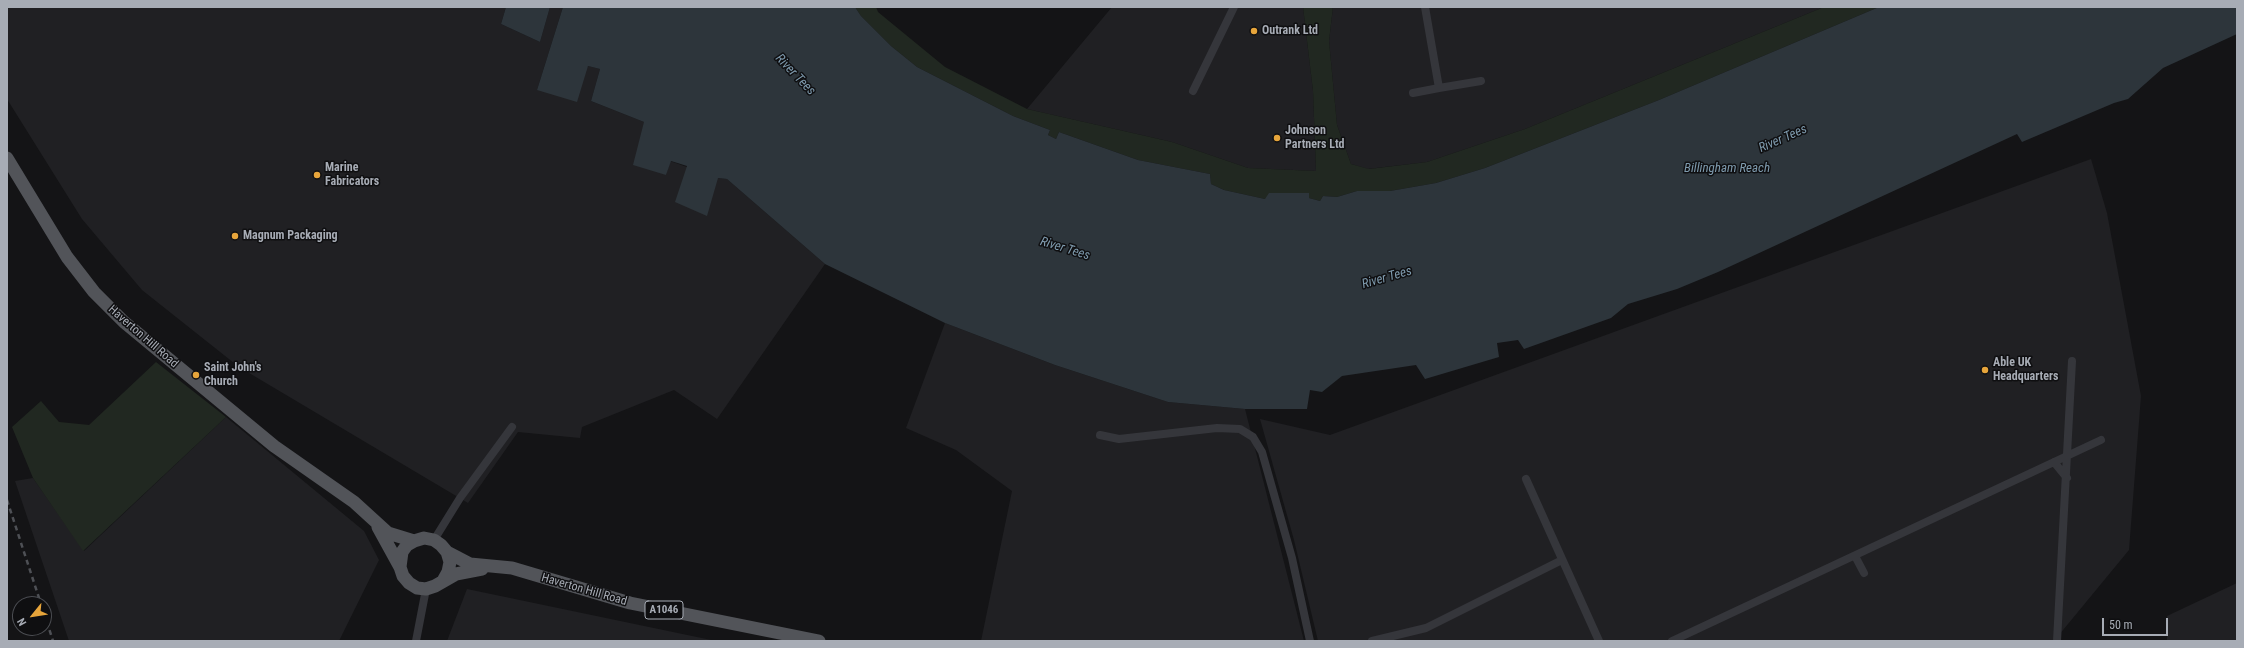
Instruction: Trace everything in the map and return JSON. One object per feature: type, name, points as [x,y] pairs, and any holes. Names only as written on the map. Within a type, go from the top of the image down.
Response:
[{"type":"main road","name":"Haverton Hill Road","points":[[7,158],[39,214],[67,257],[85,280],[124,322],[274,446],[354,502],[376,524],[388,533],[414,541],[424,538],[434,540],[447,552],[470,564],[512,568],[630,603],[819,641]]},
{"type":"main road","name":"Haverton Hill Road","points":[[376,524],[400,567],[403,576],[409,583],[417,588],[426,589],[435,586],[456,574],[491,567]]},
{"type":"main road","points":[[400,567],[402,552],[414,541]]},
{"type":"main road","points":[[443,581],[448,572],[450,562],[447,552]]},
{"type":"street","points":[[1193,91],[1234,7]]},
{"type":"street","points":[[1424,7],[1439,88]]},
{"type":"street","points":[[1413,93],[1481,81]]},
{"type":"street","points":[[2057,641],[2067,478],[2072,361]]},
{"type":"street","points":[[434,540],[460,498],[512,427]]},
{"type":"street","points":[[1100,435],[1119,439],[1217,428],[1240,429],[1253,437],[1262,452],[1292,558],[1310,641]]},
{"type":"street","points":[[1672,641],[2101,440]]},
{"type":"street","points":[[2054,462],[2067,478]]},
{"type":"street","points":[[1526,479],[1599,641]]},
{"type":"street","points":[[1855,556],[1864,573]]},
{"type":"street","points":[[1372,641],[1426,628],[1562,560]]},
{"type":"street","points":[[416,641],[426,589]]},
{"type":"shaded area","points":[[7,7],[506,7],[501,24],[540,42],[550,7],[563,7],[537,90],[588,66],[600,69],[591,101],[644,122],[666,175],[670,161],[718,178],[727,179],[825,264],[717,419],[674,390],[582,427],[580,438],[518,432],[468,503],[239,367],[142,290],[82,219],[7,99]]},
{"type":"shaded area","points":[[855,7],[876,7],[878,12],[945,67],[1027,109],[1172,142],[1248,168],[1316,171],[1313,91],[1303,7],[1333,7],[1329,41],[1337,125],[1351,164],[1369,169],[1427,162],[1525,129],[1824,7],[1879,7],[1659,100],[1485,168],[1436,183],[1390,191],[1357,191],[1337,197],[1323,196],[1320,201],[1309,198],[1309,193],[1265,199],[1224,190],[1211,184],[1210,174],[1138,160],[1059,132],[1056,139],[1048,135],[1050,130],[1013,116],[917,67],[891,46],[861,16]]},
{"type":"shaded area","points":[[1112,7],[1303,7],[1313,91],[1316,171],[1248,168],[1172,142],[1027,109]]},
{"type":"shaded area","points":[[1333,7],[1824,7],[1525,129],[1427,162],[1368,169],[1351,164],[1337,125],[1329,41]]},
{"type":"shaded area","points":[[2091,159],[2107,213],[2141,396],[2129,550],[2054,641],[1318,641],[1294,540],[1260,419],[1330,435]]},
{"type":"shaded area","points":[[945,323],[1055,365],[1168,402],[1245,409],[1304,641],[981,641],[1012,491],[956,450],[906,428]]},
{"type":"shaded area","points":[[156,362],[226,417],[83,551],[33,478],[12,427],[41,401],[59,422],[89,425]]},
{"type":"shaded area","points":[[226,417],[364,531],[379,560],[339,641],[69,641],[15,481],[33,478],[84,551]]},
{"type":"shaded area","points":[[2237,583],[2237,641],[2167,641],[2167,616]]},
{"type":"shaded area","points":[[467,589],[716,641],[447,641]]},
{"type":"water","points":[[506,7],[550,7],[540,42],[501,24]]},
{"type":"water","points":[[563,7],[855,7],[861,16],[891,46],[917,67],[1013,116],[1050,130],[1048,135],[1056,139],[1059,132],[1138,160],[1210,174],[1211,184],[1224,190],[1265,199],[1269,193],[1309,193],[1309,198],[1320,201],[1323,196],[1337,197],[1357,191],[1390,191],[1436,183],[1485,168],[1659,100],[1879,7],[2237,7],[2237,34],[2163,68],[2128,99],[2114,103],[2022,142],[2017,134],[1718,272],[1677,289],[1628,304],[1611,318],[1524,349],[1518,340],[1497,343],[1499,357],[1425,379],[1416,365],[1342,376],[1322,392],[1310,390],[1307,409],[1245,409],[1168,402],[1055,365],[945,323],[825,264],[727,179],[718,178],[707,216],[675,202],[687,166],[671,161],[666,175],[633,165],[644,122],[591,101],[600,69],[588,66],[577,102],[537,90]]},
{"type":"railway","points":[[7,500],[38,596]]},
{"type":"railway","points":[[51,636],[53,641]]},
{"type":"place","name":"Outrank Ltd","points":[[1254,31]]},
{"type":"place","name":"Johnson Partners Ltd","points":[[1277,138]]},
{"type":"place","name":"Marine Fabricators","points":[[317,175]]},
{"type":"place","name":"Magnum Packaging","points":[[235,236]]},
{"type":"place","name":"Able UK Headquarters","points":[[1985,370]]},
{"type":"place","name":"Saint John's Church","points":[[196,375]]},
{"type":"water label","name":"River Tees","points":[[795,75]]},
{"type":"water label","name":"River Tees","points":[[1783,139]]},
{"type":"water label","name":"Billingham Reach","points":[[1727,169]]},
{"type":"water label","name":"River Tees","points":[[1065,249]]},
{"type":"water label","name":"River Tees","points":[[1387,278]]}]
